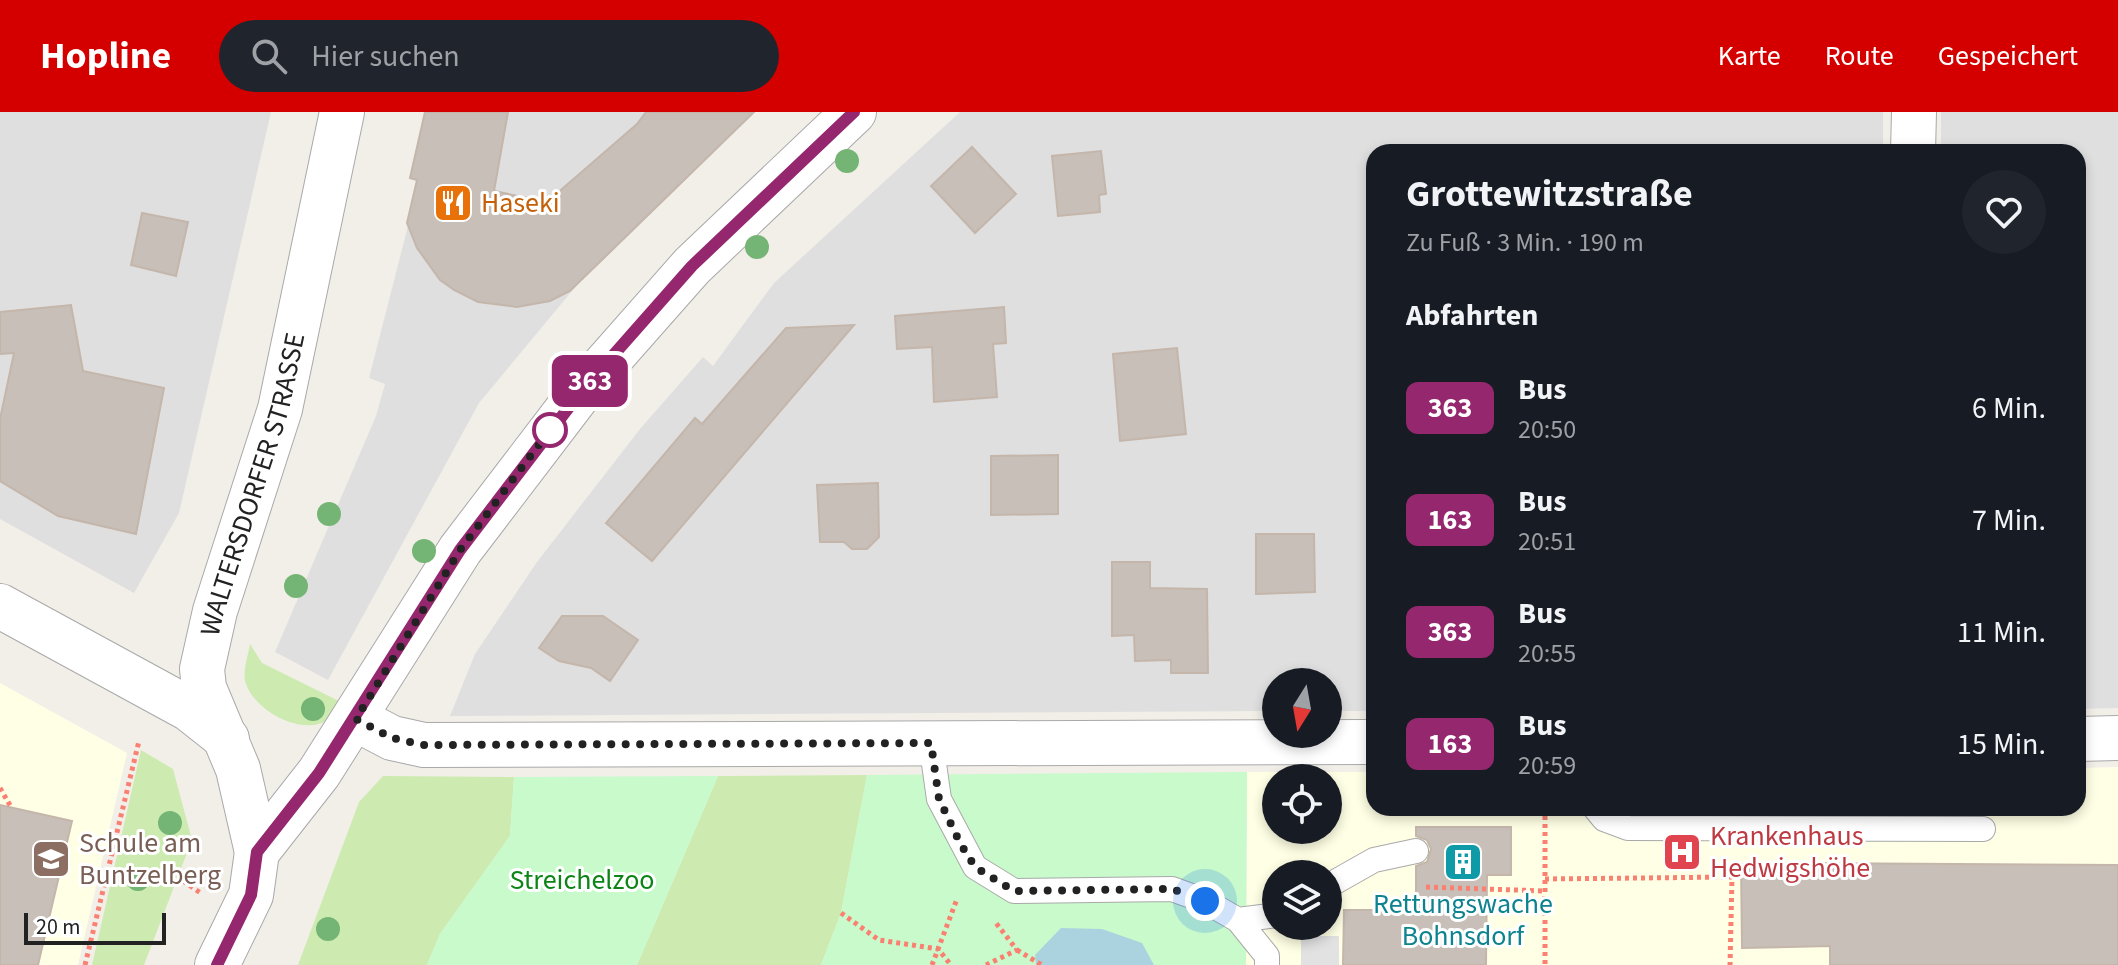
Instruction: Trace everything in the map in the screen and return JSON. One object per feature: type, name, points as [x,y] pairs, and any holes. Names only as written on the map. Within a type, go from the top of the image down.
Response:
[{"type":"street","name":"WALTERSDORFER STRASSE","points":[[257,852],[252,820],[227,739],[204,688],[205,648],[280,409],[342,112]]},
{"type":"street","points":[[217,965],[251,895],[257,852],[319,773],[356,719],[460,550],[579,394],[692,266],[854,112]]},
{"type":"street","points":[[1913,144],[1914,112]]},
{"type":"street","points":[[0,606],[189,709],[227,739]]},
{"type":"street","points":[[356,719],[392,738],[424,745],[1366,742]]},
{"type":"street","points":[[2086,739],[2118,738]]},
{"type":"lane","points":[[931,743],[939,799],[970,874],[1014,891],[1172,889],[1205,901],[1238,920],[1267,956],[1267,965]]},
{"type":"lane","points":[[1602,816],[1628,828],[1983,829]]},
{"type":"lane","points":[[1342,878],[1374,860],[1416,851]]},
{"type":"lane","points":[[1238,920],[1262,917]]},
{"type":"path","points":[[85,965],[139,741]]},
{"type":"path","points":[[0,788],[11,807]]},
{"type":"path","points":[[1545,816],[1545,965]]},
{"type":"path","points":[[1374,860],[1396,882],[1441,889],[1545,891]]},
{"type":"path","points":[[932,965],[970,874]]},
{"type":"path","points":[[970,874],[1017,950],[1042,965]]},
{"type":"path","points":[[1545,879],[1732,877],[1730,965]]},
{"type":"path","points":[[841,913],[879,940],[938,949],[951,965]]},
{"type":"path","points":[[986,965],[1017,950]]},
{"type":"shaded area","points":[[0,112],[271,112],[179,513],[134,593],[0,519]]},
{"type":"shaded area","points":[[432,112],[755,112],[577,285],[479,403],[328,680],[275,652],[376,416],[385,384],[369,378],[408,226]]},
{"type":"shaded area","points":[[960,112],[1883,112],[1883,144],[1366,144],[1366,711],[1342,711],[1342,668],[1262,668],[1262,711],[450,716],[475,654],[537,562],[640,429],[703,357],[713,366],[774,283]]},
{"type":"shaded area","points":[[1941,112],[2118,112],[2118,708],[2086,709],[2086,144],[1941,144]]},
{"type":"shaded area","name":"Schule am Buntzelberg","points":[[0,683],[127,753],[78,965],[0,965]]},
{"type":"shaded area","name":"Krankenhaus Hedwigshöhe","points":[[2118,767],[2118,965],[1246,965],[1247,772],[1262,772],[1262,844],[1342,844],[1342,772],[1366,772],[1366,816],[2086,816],[2086,768]]},
{"type":"shaded area","points":[[1301,940],[1339,940],[1339,965],[1301,965]]},
{"type":"green space","points":[[250,644],[262,663],[343,703],[331,718],[320,724],[307,725],[281,719],[258,702],[245,681]]},
{"type":"green space","points":[[141,750],[173,769],[192,840],[144,965],[92,965]]},
{"type":"green space","points":[[1247,772],[1246,965],[821,965],[841,913],[867,775]]},
{"type":"green space","points":[[867,775],[841,913],[821,965],[637,965],[718,776]]},
{"type":"green space","points":[[383,776],[514,777],[510,836],[440,934],[427,965],[298,965],[359,802]]},
{"type":"green space","name":"Streichelzoo","points":[[718,776],[637,965],[427,965],[440,934],[510,836],[514,777]]},
{"type":"water","points":[[1061,928],[1102,929],[1142,943],[1154,965],[1036,965],[1035,955]]},
{"type":"building","points":[[425,112],[508,112],[494,191],[547,202],[637,124],[646,112],[754,112],[570,291],[550,301],[517,307],[478,302],[454,290],[440,280],[417,248],[407,223],[417,180],[410,178]]},
{"type":"building","points":[[972,147],[1016,194],[975,233],[931,186]]},
{"type":"building","points":[[1101,151],[1106,194],[1099,195],[1100,212],[1058,216],[1052,156]]},
{"type":"building","points":[[142,213],[188,222],[176,276],[131,265]]},
{"type":"building","points":[[71,305],[83,371],[164,388],[136,534],[58,516],[0,481],[0,419],[14,353],[0,354],[0,312]]},
{"type":"building","points":[[1004,307],[1006,343],[993,344],[997,397],[934,402],[932,347],[897,349],[895,316]]},
{"type":"building","points":[[854,325],[652,561],[606,523],[695,418],[702,424],[786,328]]},
{"type":"building","points":[[1177,348],[1186,434],[1120,441],[1113,354]]},
{"type":"building","points":[[1058,455],[1058,514],[991,515],[991,456]]},
{"type":"building","points":[[878,483],[879,537],[867,549],[852,549],[844,542],[820,542],[817,485]]},
{"type":"building","points":[[1256,534],[1314,534],[1315,592],[1256,594]]},
{"type":"building","points":[[1112,562],[1150,562],[1150,588],[1207,589],[1208,673],[1171,673],[1171,660],[1135,661],[1134,635],[1112,636]]},
{"type":"building","points":[[562,616],[603,616],[638,640],[610,681],[591,668],[559,661],[539,648]]},
{"type":"building","points":[[0,805],[72,821],[38,965],[0,965]]},
{"type":"building","points":[[1416,827],[1511,827],[1511,875],[1487,875],[1486,965],[1343,965],[1344,910],[1416,910],[1416,866],[1427,862],[1431,849],[1427,840],[1416,836]]},
{"type":"building","points":[[1741,864],[2118,865],[2118,965],[1830,965],[1830,946],[1742,948]]},
{"type":"bus line","name":"363","points":[[217,965],[251,895],[257,852],[319,773],[356,719],[460,550],[579,394],[692,266],[854,112]]},
{"type":"place","name":"Haseki","points":[[453,203]]},
{"type":"place","name":"Krankenhaus Hedwigshöhe","points":[[1682,852]]},
{"type":"place","name":"Schule am Buntzelberg","points":[[51,859]]},
{"type":"place","name":"Rettungswache Bohnsdorf","points":[[1463,862]]},
{"type":"route","points":[[550,430],[553,426],[460,550],[356,719],[392,738],[424,745],[931,743],[939,799],[960,843],[975,867],[1014,891],[1172,889],[1205,901]]}]
